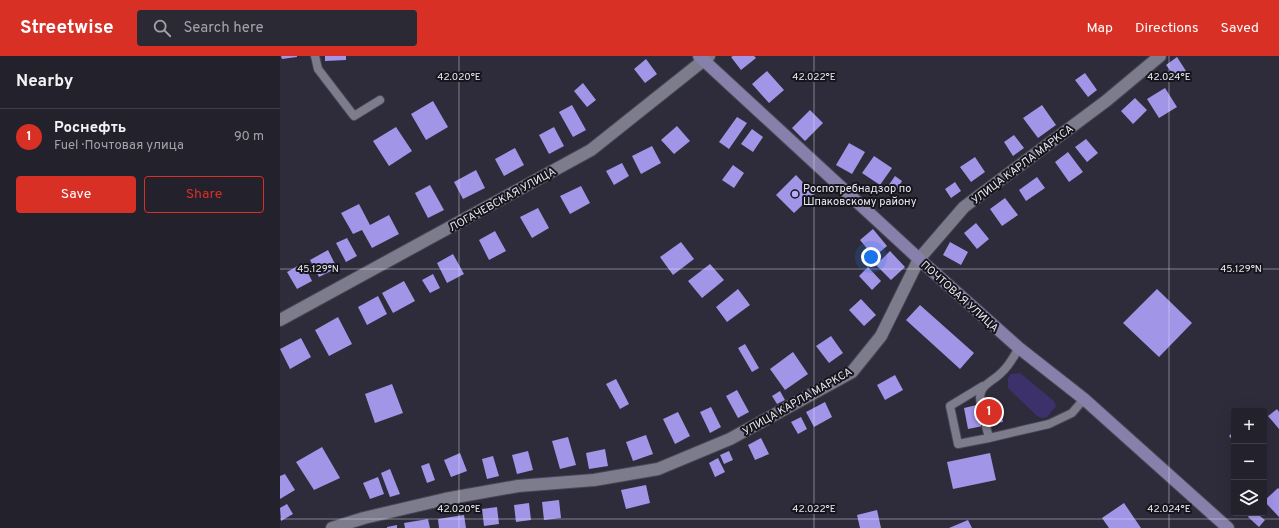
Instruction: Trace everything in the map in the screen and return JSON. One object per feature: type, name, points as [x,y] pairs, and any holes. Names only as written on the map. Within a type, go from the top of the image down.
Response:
[{"type":"main road","name":"ПОЧТОВАЯ УЛИЦА","points":[[704,57],[919,259],[1019,348],[1084,399],[1228,528]]},
{"type":"street","name":"УЛИЦА КАРЛА МАРКСА","points":[[332,528],[364,518],[452,498],[518,486],[594,480],[658,469],[730,439],[852,372],[881,336],[919,259],[964,207],[1106,102],[1160,56]]},
{"type":"street","name":"ЛОГАЧЕВСКАЯ УЛИЦА","points":[[280,320],[591,150],[704,57]]},
{"type":"lane","points":[[315,56],[318,69],[354,116],[380,100]]},
{"type":"lane","points":[[1019,348],[1003,372],[950,406],[958,444],[1049,424],[1072,413],[1084,399]]},
{"type":"lane","points":[[981,404],[980,398],[983,386]]},
{"type":"lane","points":[[986,426],[989,438]]},
{"type":"shaded area","points":[[1020,373],[1054,401],[1056,406],[1047,417],[1041,418],[1037,416],[1008,388],[1008,378],[1011,374]]},
{"type":"building","points":[[281,56],[297,56],[297,57],[282,59]]},
{"type":"building","points":[[325,56],[346,56],[346,60],[325,61]]},
{"type":"building","points":[[754,56],[756,58],[741,70],[731,57]]},
{"type":"building","points":[[1177,57],[1186,71],[1176,78],[1166,65]]},
{"type":"building","points":[[646,59],[657,74],[645,83],[634,69]]},
{"type":"building","points":[[767,71],[784,90],[769,103],[752,84]]},
{"type":"building","points":[[1085,73],[1097,90],[1088,97],[1075,80]]},
{"type":"building","points":[[583,83],[596,100],[587,107],[574,91]]},
{"type":"building","points":[[1165,88],[1177,107],[1159,118],[1147,99]]},
{"type":"building","points":[[1135,98],[1147,110],[1133,124],[1121,111]]},
{"type":"building","points":[[433,101],[448,127],[426,140],[411,114]]},
{"type":"building","points":[[572,105],[586,130],[573,137],[559,112]]},
{"type":"building","points":[[1042,105],[1056,125],[1038,138],[1023,118]]},
{"type":"building","points":[[810,110],[823,123],[805,141],[792,128]]},
{"type":"building","points":[[737,117],[747,123],[729,149],[719,142]]},
{"type":"building","points":[[677,126],[690,141],[674,154],[661,140]]},
{"type":"building","points":[[396,127],[412,151],[389,166],[373,141]]},
{"type":"building","points":[[554,127],[564,146],[549,154],[539,135]]},
{"type":"building","points":[[752,129],[763,137],[753,152],[741,144]]},
{"type":"building","points":[[1014,135],[1024,148],[1013,156],[1004,142]]},
{"type":"building","points":[[1086,139],[1098,153],[1087,162],[1075,147]]},
{"type":"building","points":[[849,143],[865,152],[852,174],[836,165]]},
{"type":"building","points":[[652,146],[661,163],[641,174],[632,156]]},
{"type":"building","points":[[515,148],[524,165],[504,176],[495,159]]},
{"type":"building","points":[[1068,152],[1083,172],[1069,182],[1055,162]]},
{"type":"building","points":[[874,156],[892,168],[880,185],[862,173]]},
{"type":"building","points":[[975,157],[985,172],[971,182],[960,167]]},
{"type":"building","points":[[622,163],[629,176],[614,185],[606,171]]},
{"type":"building","points":[[733,165],[744,173],[734,188],[722,180]]},
{"type":"building","points":[[476,170],[485,188],[463,199],[454,182]]},
{"type":"building","name":"Роспотребнадзор по Шпаковскому району","points":[[796,175],[814,194],[794,213],[776,195]]},
{"type":"building","points":[[895,176],[902,181],[894,194],[886,189]]},
{"type":"building","points":[[1037,177],[1045,188],[1026,201],[1019,190]]},
{"type":"building","points":[[955,182],[961,191],[951,198],[945,189]]},
{"type":"building","points":[[430,185],[444,210],[428,218],[415,193]]},
{"type":"building","points":[[581,186],[590,203],[570,214],[560,196]]},
{"type":"building","points":[[1005,198],[1018,215],[1002,226],[990,209]]},
{"type":"building","points":[[359,204],[370,225],[389,215],[399,234],[372,248],[362,230],[353,234],[341,213]]},
{"type":"building","points":[[538,208],[549,228],[532,238],[520,217]]},
{"type":"building","points":[[976,223],[989,239],[977,249],[964,233]]},
{"type":"building","points":[[873,229],[887,246],[874,257],[860,240]]},
{"type":"building","points":[[495,231],[506,251],[489,260],[479,240]]},
{"type":"building","points":[[347,238],[357,256],[346,262],[336,243]]},
{"type":"building","points":[[681,242],[694,259],[673,275],[660,257]]},
{"type":"building","points":[[950,242],[968,252],[961,265],[943,255]]},
{"type":"building","points":[[328,250],[337,268],[319,277],[310,260]]},
{"type":"building","points":[[890,251],[905,267],[891,280],[876,265]]},
{"type":"building","points":[[453,254],[464,274],[447,283],[437,263]]},
{"type":"building","points":[[303,263],[312,281],[297,289],[287,272]]},
{"type":"building","points":[[710,264],[724,280],[702,298],[688,281]]},
{"type":"building","points":[[868,267],[881,281],[872,290],[859,276]]},
{"type":"building","points":[[433,274],[440,288],[430,293],[422,280]]},
{"type":"building","points":[[404,281],[415,301],[393,313],[382,293]]},
{"type":"building","points":[[738,289],[750,305],[727,322],[716,307]]},
{"type":"building","points":[[1157,289],[1192,323],[1159,357],[1123,323]]},
{"type":"building","points":[[378,296],[387,314],[367,325],[358,307]]},
{"type":"building","points":[[861,299],[876,315],[864,326],[849,310]]},
{"type":"building","points":[[920,305],[974,353],[960,369],[906,320]]},
{"type":"building","points":[[338,317],[352,344],[329,356],[315,330]]},
{"type":"building","points":[[831,336],[843,353],[829,363],[816,346]]},
{"type":"building","points":[[301,338],[311,357],[290,369],[280,349]]},
{"type":"building","points":[[745,344],[759,368],[752,372],[738,348]]},
{"type":"building","points":[[793,352],[808,374],[785,390],[770,369]]},
{"type":"building","points":[[895,375],[903,390],[885,400],[877,385]]},
{"type":"building","points":[[616,379],[629,404],[620,409],[606,384]]},
{"type":"building","points":[[392,384],[403,413],[375,423],[365,394]]},
{"type":"building","points":[[737,390],[749,412],[738,418],[726,396]]},
{"type":"building","points":[[780,391],[785,400],[777,404],[772,396]]},
{"type":"building","points":[[998,400],[1003,422],[968,429],[964,408]]},
{"type":"building","points":[[825,402],[832,417],[814,427],[806,412]]},
{"type":"building","points":[[711,407],[721,427],[710,433],[700,412]]},
{"type":"building","points":[[1277,409],[1279,412],[1279,429],[1268,416]]},
{"type":"building","points":[[678,412],[690,436],[675,444],[663,419]]},
{"type":"building","points":[[801,417],[807,429],[798,434],[791,422]]},
{"type":"building","points":[[646,435],[653,454],[633,461],[626,442]]},
{"type":"building","points":[[568,437],[576,465],[560,469],[552,441]]},
{"type":"building","points":[[761,438],[769,454],[755,460],[748,445]]},
{"type":"building","points":[[322,447],[340,478],[314,490],[296,462]]},
{"type":"building","points":[[605,449],[608,466],[589,469],[586,453]]},
{"type":"building","points":[[528,451],[533,470],[517,474],[512,455]]},
{"type":"building","points":[[729,451],[733,460],[724,464],[720,455]]},
{"type":"building","points":[[460,453],[467,471],[451,477],[444,460]]},
{"type":"building","points":[[990,453],[996,480],[953,489],[947,462]]},
{"type":"building","points":[[493,456],[499,476],[487,479],[482,459]]},
{"type":"building","points":[[718,458],[725,472],[715,477],[709,463]]},
{"type":"building","points":[[429,463],[435,480],[427,483],[421,466]]},
{"type":"building","points":[[390,469],[400,494],[390,497],[381,473]]},
{"type":"building","points":[[285,474],[295,490],[280,499],[280,476]]},
{"type":"building","points":[[378,477],[384,494],[370,499],[363,483]]},
{"type":"building","points":[[646,485],[650,503],[626,509],[621,490]]},
{"type":"building","points":[[1278,488],[1279,489],[1279,517],[1267,504],[1267,498]]},
{"type":"building","points":[[559,500],[561,518],[544,520],[542,502]]},
{"type":"building","points":[[529,503],[531,520],[516,522],[514,505]]},
{"type":"building","points":[[1124,503],[1141,528],[1109,528],[1102,518]]},
{"type":"building","points":[[287,504],[293,514],[281,521],[280,508]]},
{"type":"building","points":[[497,507],[499,524],[484,526],[482,509]]},
{"type":"building","points":[[877,510],[881,528],[860,528],[857,515]]},
{"type":"building","points":[[464,515],[466,528],[439,528],[438,519]]},
{"type":"building","points":[[1260,516],[1265,520],[1259,527],[1248,517]]},
{"type":"building","points":[[428,519],[430,528],[405,528],[404,523]]},
{"type":"building","points":[[968,520],[972,528],[949,528]]},
{"type":"building","points":[[397,525],[397,528],[387,528],[387,527]]},
{"type":"place","name":"Роспотребнадзор по Шпаковскому району","points":[[795,194]]},
{"type":"place","name":"Роснефть","points":[[989,412]]}]
